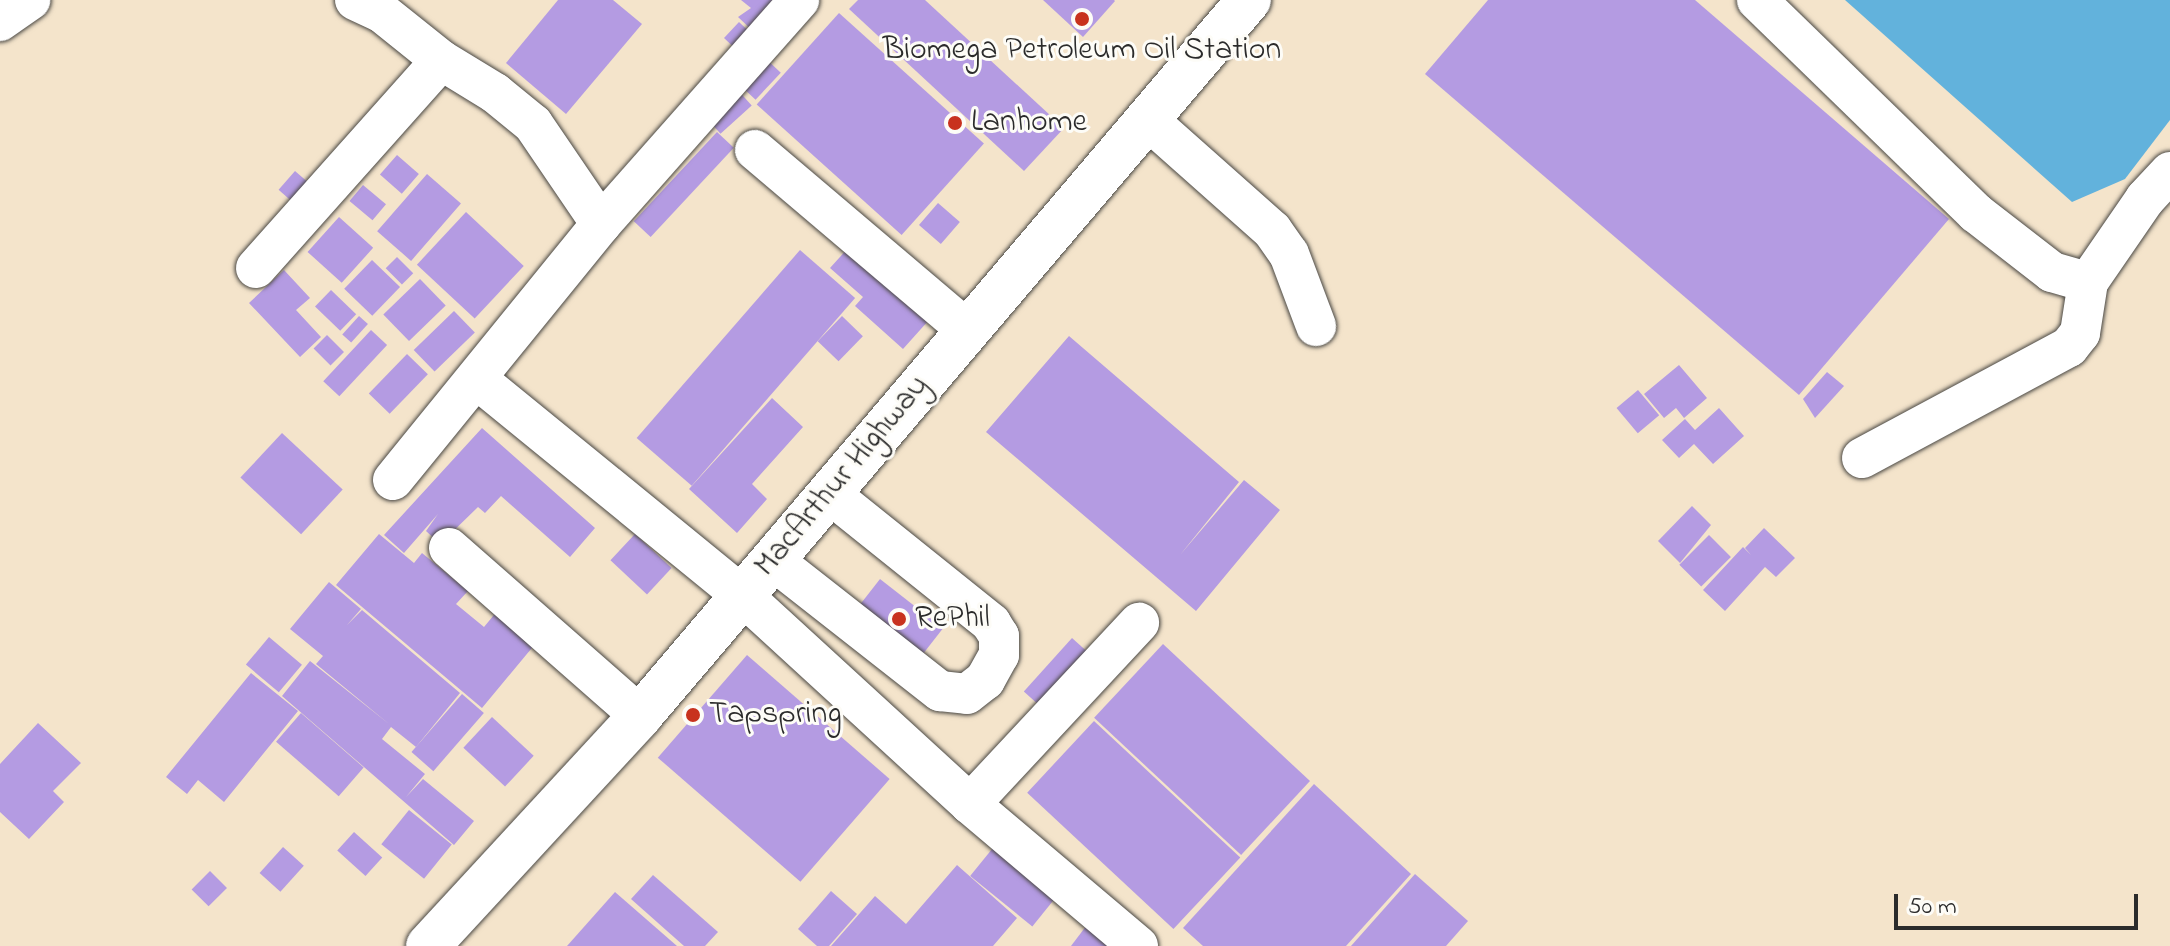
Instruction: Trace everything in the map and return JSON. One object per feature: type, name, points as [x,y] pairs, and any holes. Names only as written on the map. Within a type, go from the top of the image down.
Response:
[{"type":"highway","name":"MacArthur Highway","points":[[428,946],[640,716],[774,561],[1148,120],[1244,2]]},
{"type":"street","points":[[0,21],[30,0]]},
{"type":"street","points":[[355,0],[381,12],[441,60],[495,93],[533,124],[601,224]]},
{"type":"street","points":[[393,480],[478,380],[601,224],[799,0]]},
{"type":"street","points":[[1757,0],[1998,232],[2052,272],[2088,282]]},
{"type":"street","points":[[256,268],[441,60]]},
{"type":"street","points":[[1148,120],[1272,230],[1289,254],[1316,326]]},
{"type":"street","points":[[755,150],[967,330]]},
{"type":"street","points":[[1862,458],[2069,347],[2080,333],[2088,282],[2145,199],[2170,172]]},
{"type":"street","points":[[478,380],[742,595],[970,804],[1138,946]]},
{"type":"street","points":[[774,561],[940,691],[967,694],[985,680],[999,655],[999,636],[991,623],[830,494]]},
{"type":"street","points":[[449,548],[640,716]]},
{"type":"street","points":[[970,804],[1139,623]]},
{"type":"water","points":[[1845,0],[2170,0],[2170,120],[2125,179],[2072,202]]},
{"type":"building","points":[[558,0],[613,0],[642,24],[566,114],[506,63]]},
{"type":"building","points":[[741,0],[778,0],[754,32],[738,17],[751,8]]},
{"type":"building","points":[[858,0],[925,0],[1064,128],[1024,171],[849,9]]},
{"type":"building","name":"Biomega Petroleum Oil Station","points":[[1043,0],[1114,0],[1115,1],[1083,37]]},
{"type":"building","points":[[1488,0],[1695,0],[1949,219],[1799,395],[1425,74]]},
{"type":"building","points":[[839,13],[984,143],[902,235],[757,104]]},
{"type":"building","points":[[739,22],[751,33],[736,49],[724,38]]},
{"type":"building","points":[[764,57],[781,73],[756,100],[739,84]]},
{"type":"building","points":[[735,87],[752,106],[721,134],[704,115]]},
{"type":"building","points":[[717,132],[734,148],[651,237],[634,221]]},
{"type":"building","points":[[397,155],[419,174],[402,194],[380,175]]},
{"type":"building","points":[[295,171],[311,185],[294,204],[279,190]]},
{"type":"building","points":[[427,174],[461,204],[411,261],[377,231]]},
{"type":"building","points":[[363,185],[386,204],[372,220],[350,201]]},
{"type":"building","points":[[938,203],[960,222],[941,244],[919,225]]},
{"type":"building","points":[[466,212],[524,266],[475,319],[417,265]]},
{"type":"building","points":[[339,217],[373,248],[342,283],[308,252]]},
{"type":"building","points":[[849,247],[929,320],[903,349],[855,306],[863,297],[830,268]]},
{"type":"building","points":[[800,250],[855,298],[692,486],[637,438]]},
{"type":"building","points":[[397,257],[413,273],[402,285],[386,268]]},
{"type":"building","points":[[372,260],[400,287],[372,316],[344,289]]},
{"type":"building","points":[[284,270],[310,298],[296,310],[321,337],[300,357],[249,303]]},
{"type":"building","points":[[420,279],[446,306],[409,341],[383,314]]},
{"type":"building","points":[[331,290],[356,314],[340,331],[315,307]]},
{"type":"building","points":[[454,311],[475,333],[435,371],[414,350]]},
{"type":"building","points":[[359,316],[368,324],[351,343],[342,335]]},
{"type":"building","points":[[842,316],[863,336],[839,361],[818,341]]},
{"type":"building","points":[[371,330],[387,345],[339,396],[323,381]]},
{"type":"building","points":[[327,335],[344,352],[331,365],[314,348]]},
{"type":"building","points":[[1069,336],[1239,482],[1180,555],[1244,480],[1280,510],[1196,611],[986,432]]},
{"type":"building","points":[[407,354],[428,374],[390,414],[369,394]]},
{"type":"building","points":[[1679,365],[1707,398],[1684,418],[1676,408],[1664,418],[1644,394]]},
{"type":"building","points":[[1827,372],[1844,386],[1815,418],[1803,399]]},
{"type":"building","points":[[1638,390],[1659,415],[1638,433],[1617,408]]},
{"type":"building","points":[[772,398],[803,427],[752,484],[767,499],[737,533],[689,489]]},
{"type":"building","points":[[1719,408],[1744,436],[1713,464],[1694,444],[1679,458],[1662,440],[1685,419],[1695,430]]},
{"type":"building","points":[[482,428],[595,528],[570,557],[501,496],[485,513],[478,507],[440,544],[426,531],[438,514],[404,553],[384,535]]},
{"type":"building","points":[[282,433],[343,490],[301,534],[240,478]]},
{"type":"building","points":[[1692,506],[1711,525],[1680,563],[1658,541]]},
{"type":"building","points":[[1764,528],[1795,558],[1776,577],[1765,567],[1725,611],[1703,590],[1743,547],[1751,555],[1745,548]]},
{"type":"building","points":[[379,534],[414,563],[422,553],[468,591],[456,604],[484,627],[498,610],[536,643],[482,708],[336,585]]},
{"type":"building","points":[[635,534],[672,568],[647,594],[610,560]]},
{"type":"building","points":[[1709,535],[1731,557],[1701,587],[1679,565]]},
{"type":"building","name":"RePhil","points":[[880,579],[943,628],[919,659],[856,610]]},
{"type":"building","points":[[329,582],[361,609],[347,625],[362,610],[460,693],[416,747],[391,727],[382,739],[425,774],[406,797],[423,779],[474,821],[454,845],[282,696],[310,661],[389,724],[316,664],[323,656],[290,629]]},
{"type":"building","points":[[269,637],[302,665],[279,692],[246,665]]},
{"type":"building","points":[[1072,638],[1090,654],[1042,708],[1024,692]]},
{"type":"building","points":[[1163,644],[1310,781],[1241,855],[1094,718]]},
{"type":"building","points":[[747,655],[890,779],[800,882],[658,758]]},
{"type":"building","points":[[251,673],[298,711],[224,802],[198,780],[187,794],[166,777]]},
{"type":"building","points":[[462,694],[484,713],[433,771],[411,752]]},
{"type":"building","points":[[301,713],[364,767],[339,796],[276,742]]},
{"type":"building","points":[[492,717],[534,756],[505,787],[463,748]]},
{"type":"building","points":[[1094,721],[1240,857],[1173,929],[1027,793]]},
{"type":"building","points":[[38,723],[81,763],[53,791],[64,802],[29,839],[0,812],[0,764]]},
{"type":"building","points":[[1314,784],[1411,874],[1346,946],[1203,946],[1183,928]]},
{"type":"building","points":[[409,810],[452,845],[424,879],[381,844]]},
{"type":"building","points":[[354,832],[382,857],[366,876],[337,851]]},
{"type":"building","points":[[1001,838],[1063,888],[1032,926],[970,876]]},
{"type":"building","points":[[283,847],[304,866],[280,892],[260,873]]},
{"type":"building","points":[[957,865],[1017,918],[993,946],[831,946],[875,896],[906,924]]},
{"type":"building","points":[[210,871],[227,888],[209,906],[192,889]]},
{"type":"building","points":[[1415,874],[1468,921],[1446,946],[1351,946]]},
{"type":"building","points":[[653,875],[718,932],[705,946],[684,946],[631,899]]},
{"type":"building","points":[[831,891],[857,914],[829,946],[817,946],[798,929]]},
{"type":"building","points":[[615,892],[677,946],[567,946]]},
{"type":"building","points":[[1093,917],[1124,946],[1071,946]]},
{"type":"place","name":"Biomega Petroleum Oil Station","points":[[1082,19]]},
{"type":"place","name":"Lanhome","points":[[955,123]]},
{"type":"place","name":"RePhil","points":[[899,619]]},
{"type":"place","name":"Tapspring","points":[[693,715]]}]
